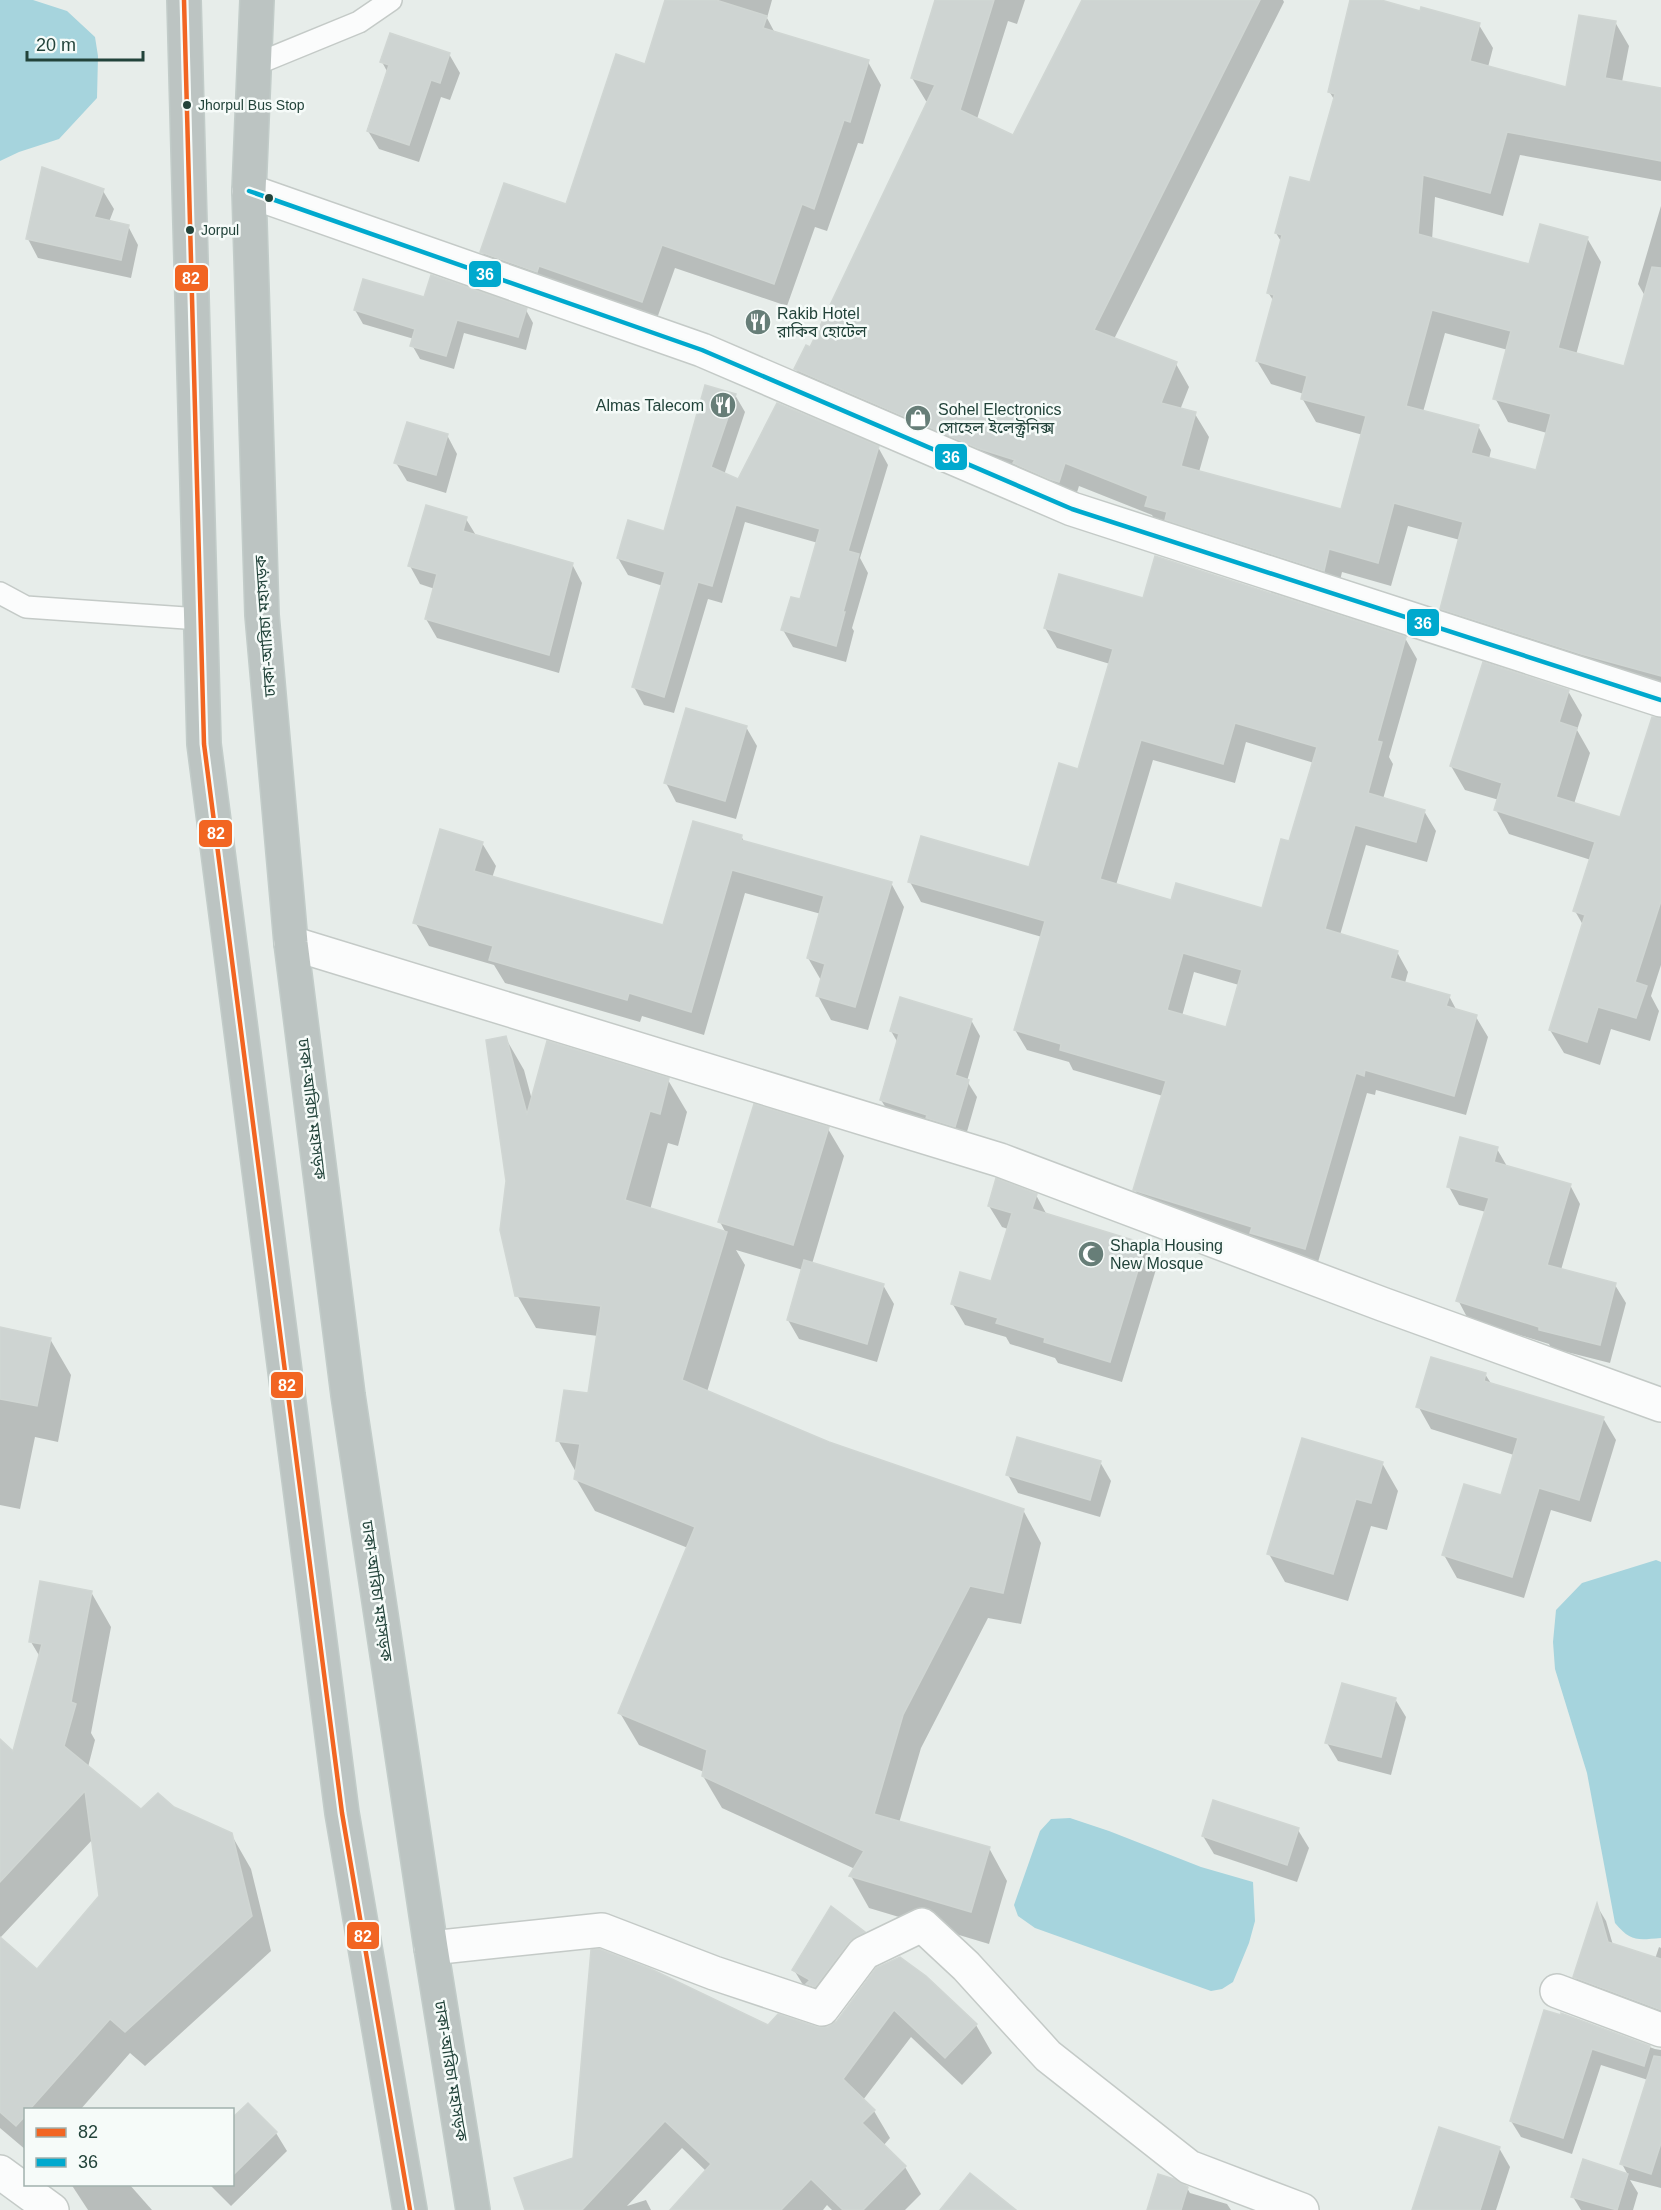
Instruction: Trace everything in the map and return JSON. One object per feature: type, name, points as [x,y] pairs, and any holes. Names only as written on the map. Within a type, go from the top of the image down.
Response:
[{"type":"highway","points":[[184,0],[204,744],[340,1801],[410,2210]]},
{"type":"highway","name":"ঢাকা-আরিচা মহাসড়ক","points":[[257,0],[249,191],[262,615],[291,943],[348,1395],[473,2210]]},
{"type":"street","points":[[249,191],[702,350],[1072,509],[1661,700]]},
{"type":"street","points":[[291,943],[1000,1160],[1371,1300],[1661,1405]]},
{"type":"street","points":[[431,1948],[602,1930],[822,2009],[864,1953],[922,1925],[966,1966],[1048,2056],[1189,2167],[1302,2210]]},
{"type":"street","points":[[1557,1991],[1661,2030]]},
{"type":"street","points":[[0,2172],[52,2210]]},
{"type":"lane","points":[[254,65],[359,22],[391,0]]},
{"type":"lane","points":[[0,593],[26,607],[200,619]]},
{"type":"water","points":[[0,0],[33,0],[67,11],[95,37],[98,56],[97,98],[59,139],[0,161]]},
{"type":"water","points":[[1656,1560],[1661,1562],[1661,1938],[1640,1939],[1630,1937],[1615,1923],[1587,1773],[1555,1669],[1553,1642],[1556,1610],[1582,1583]]},
{"type":"water","points":[[1070,1818],[1201,1867],[1253,1882],[1255,1921],[1249,1943],[1233,1982],[1222,1989],[1211,1991],[1035,1928],[1018,1916],[1014,1905],[1040,1831],[1051,1819]]},
{"type":"building","points":[[665,0],[716,0],[767,16],[763,28],[869,60],[850,122],[844,120],[814,209],[802,204],[774,284],[662,245],[642,302],[539,266],[537,272],[480,252],[504,183],[566,204],[616,54],[645,64]]},
{"type":"building","points":[[935,0],[994,0],[960,110],[1013,135],[1082,0],[1260,0],[1094,330],[1177,362],[1161,403],[1196,412],[1181,466],[1341,509],[1366,416],[1301,399],[1307,376],[1256,361],[1274,295],[1267,293],[1282,235],[1275,233],[1290,177],[1310,182],[1335,94],[1328,92],[1350,0],[1381,0],[1420,11],[1421,7],[1480,23],[1470,61],[1566,87],[1579,15],[1616,21],[1605,78],[1661,88],[1661,161],[1507,132],[1490,193],[1423,175],[1418,234],[1529,264],[1540,224],[1588,237],[1558,348],[1624,366],[1652,267],[1661,268],[1661,676],[1581,654],[1440,609],[1463,522],[1394,503],[1378,563],[1329,549],[1324,571],[1165,520],[1167,512],[1145,506],[1148,496],[1065,463],[1059,482],[1049,479],[1013,463],[1015,460],[977,448],[794,369],[806,345],[810,347],[935,85],[911,78]],"holes":[[[1432,310],[1511,331],[1493,399],[1551,414],[1536,470],[1471,453],[1479,425],[1406,406]]]},
{"type":"building","points":[[390,33],[450,53],[440,83],[431,80],[409,145],[367,131],[389,65],[380,62]]},
{"type":"building","points":[[42,167],[104,189],[94,217],[129,225],[121,260],[26,239]]},
{"type":"building","points":[[431,275],[527,308],[518,337],[457,320],[446,356],[410,346],[415,329],[354,310],[363,279],[424,297]]},
{"type":"building","points":[[705,385],[736,394],[711,467],[738,479],[777,403],[879,446],[848,551],[859,554],[836,646],[781,630],[791,597],[800,599],[820,529],[736,505],[712,586],[698,582],[664,697],[632,687],[665,572],[617,558],[628,520],[664,531]]},
{"type":"building","points":[[407,422],[448,434],[436,475],[394,463]]},
{"type":"building","points":[[426,505],[467,517],[463,531],[573,563],[549,655],[425,619],[437,574],[408,566]]},
{"type":"building","points":[[1155,556],[1406,637],[1377,741],[1382,742],[1368,793],[1425,810],[1416,842],[1355,825],[1325,929],[1398,951],[1390,978],[1450,995],[1446,1006],[1477,1015],[1454,1096],[1365,1070],[1364,1076],[1356,1073],[1305,1249],[1250,1233],[1252,1227],[1133,1190],[1166,1081],[1060,1050],[1061,1044],[1014,1030],[1045,921],[908,882],[921,836],[1029,867],[1059,763],[1078,769],[1113,649],[1044,628],[1059,574],[1143,598]],"holes":[[[1235,723],[1317,747],[1289,841],[1281,839],[1262,908],[1176,883],[1171,900],[1100,879],[1141,740],[1223,764]],[[1183,953],[1242,970],[1226,1027],[1167,1010]]]},
{"type":"building","points":[[1483,662],[1569,690],[1559,722],[1577,728],[1556,797],[1620,817],[1652,717],[1661,718],[1661,901],[1635,982],[1647,986],[1636,1018],[1598,1007],[1587,1042],[1549,1030],[1585,915],[1573,911],[1595,842],[1494,810],[1502,783],[1450,766]]},
{"type":"building","points":[[686,708],[747,726],[725,801],[664,783]]},
{"type":"building","points":[[693,821],[742,835],[741,840],[892,882],[855,1007],[816,996],[825,964],[807,958],[824,896],[732,870],[691,1012],[629,993],[627,1000],[489,960],[493,946],[413,923],[440,829],[483,842],[474,871],[663,925]]},
{"type":"building","points":[[900,997],[972,1019],[955,1075],[969,1080],[955,1127],[926,1118],[927,1115],[880,1100],[899,1034],[890,1031]]},
{"type":"building","points":[[506,1036],[527,1114],[547,1041],[669,1078],[660,1114],[650,1111],[625,1200],[727,1232],[682,1380],[829,1442],[1024,1509],[1003,1593],[970,1586],[903,1715],[874,1814],[990,1847],[971,1912],[849,1876],[864,1851],[702,1776],[707,1750],[618,1713],[695,1527],[574,1479],[580,1444],[556,1441],[564,1390],[588,1393],[601,1306],[515,1296],[500,1230],[506,1181],[486,1040]]},
{"type":"building","points":[[754,1104],[829,1127],[793,1245],[718,1222]]},
{"type":"building","points":[[1460,1137],[1498,1147],[1494,1162],[1571,1184],[1547,1265],[1616,1283],[1600,1345],[1539,1330],[1539,1327],[1456,1301],[1489,1198],[1447,1187]]},
{"type":"building","points":[[996,1178],[1037,1194],[1032,1209],[1146,1244],[1110,1362],[1044,1342],[1045,1338],[996,1323],[998,1318],[951,1304],[960,1272],[991,1281],[1012,1213],[988,1206]]},
{"type":"building","points":[[804,1260],[884,1284],[867,1344],[787,1320]]},
{"type":"building","points":[[0,1327],[51,1338],[37,1406],[0,1399]]},
{"type":"building","points":[[1431,1357],[1486,1373],[1484,1381],[1604,1417],[1579,1500],[1539,1488],[1512,1577],[1442,1555],[1464,1484],[1501,1495],[1518,1438],[1416,1407]]},
{"type":"building","points":[[1017,1437],[1101,1461],[1090,1500],[1006,1475]]},
{"type":"building","points":[[1302,1438],[1383,1462],[1371,1503],[1356,1499],[1333,1574],[1267,1554]]},
{"type":"building","points":[[40,1581],[92,1591],[71,1702],[76,1704],[64,1746],[141,1809],[158,1793],[174,1807],[232,1833],[252,1916],[125,2032],[110,2019],[31,2108],[24,2108],[24,2117],[16,2126],[0,2112],[0,1937],[37,1969],[99,1896],[85,1791],[0,1882],[0,1739],[13,1751],[42,1644],[29,1642]]},
{"type":"building","points":[[1342,1683],[1396,1698],[1381,1757],[1325,1743]]},
{"type":"building","points":[[1213,1800],[1299,1828],[1287,1865],[1202,1836]]},
{"type":"building","points":[[1597,1903],[1608,1942],[1661,1959],[1661,2010],[1573,1977]]},
{"type":"building","points":[[831,1906],[865,1932],[849,1942],[815,1987],[806,1984],[810,1980],[792,1970]]},
{"type":"building","points":[[599,1949],[651,1969],[768,2025],[778,2014],[817,2027],[828,2027],[837,2021],[876,1968],[900,1957],[926,1976],[977,2024],[945,2058],[894,2010],[843,2079],[875,2110],[862,2123],[906,2166],[863,2210],[843,2210],[811,2179],[781,2210],[670,2210],[711,2164],[665,2121],[582,2210],[525,2210],[514,2178],[573,2158],[591,1950]]},
{"type":"building","points":[[1544,2010],[1561,2015],[1561,2013],[1650,2046],[1644,2066],[1592,2049],[1563,2138],[1510,2121]]},
{"type":"building","points":[[1654,2056],[1661,2057],[1661,2143],[1651,2174],[1620,2164]]},
{"type":"building","points":[[248,2103],[277,2132],[234,2174],[234,2116]]},
{"type":"building","points":[[1439,2127],[1500,2147],[1480,2210],[1412,2210]]},
{"type":"building","points":[[1583,2159],[1628,2174],[1617,2210],[1571,2197]]},
{"type":"building","points":[[970,2173],[1016,2210],[940,2210]]},
{"type":"building","points":[[1158,2174],[1188,2187],[1181,2210],[1147,2210]]},
{"type":"transit line","name":"82","points":[[184,0],[204,744],[342,1813],[410,2210]]},
{"type":"transit line","name":"36","points":[[249,191],[702,350],[1072,509],[1661,700]]},
{"type":"place","name":"Jhorpul Bus Stop","points":[[187,105]]},
{"type":"place","name":"Jorpul","points":[[190,230]]},
{"type":"place","name":"Rakib Hotel রাকিব হোটেল","points":[[758,322]]},
{"type":"place","name":"Almas Talecom","points":[[723,405]]},
{"type":"place","name":"Sohel Electronics সোহেল ইলেক্ট্রনিক্স","points":[[918,418]]},
{"type":"place","name":"Shapla Housing New Mosque","points":[[1091,1254]]}]
